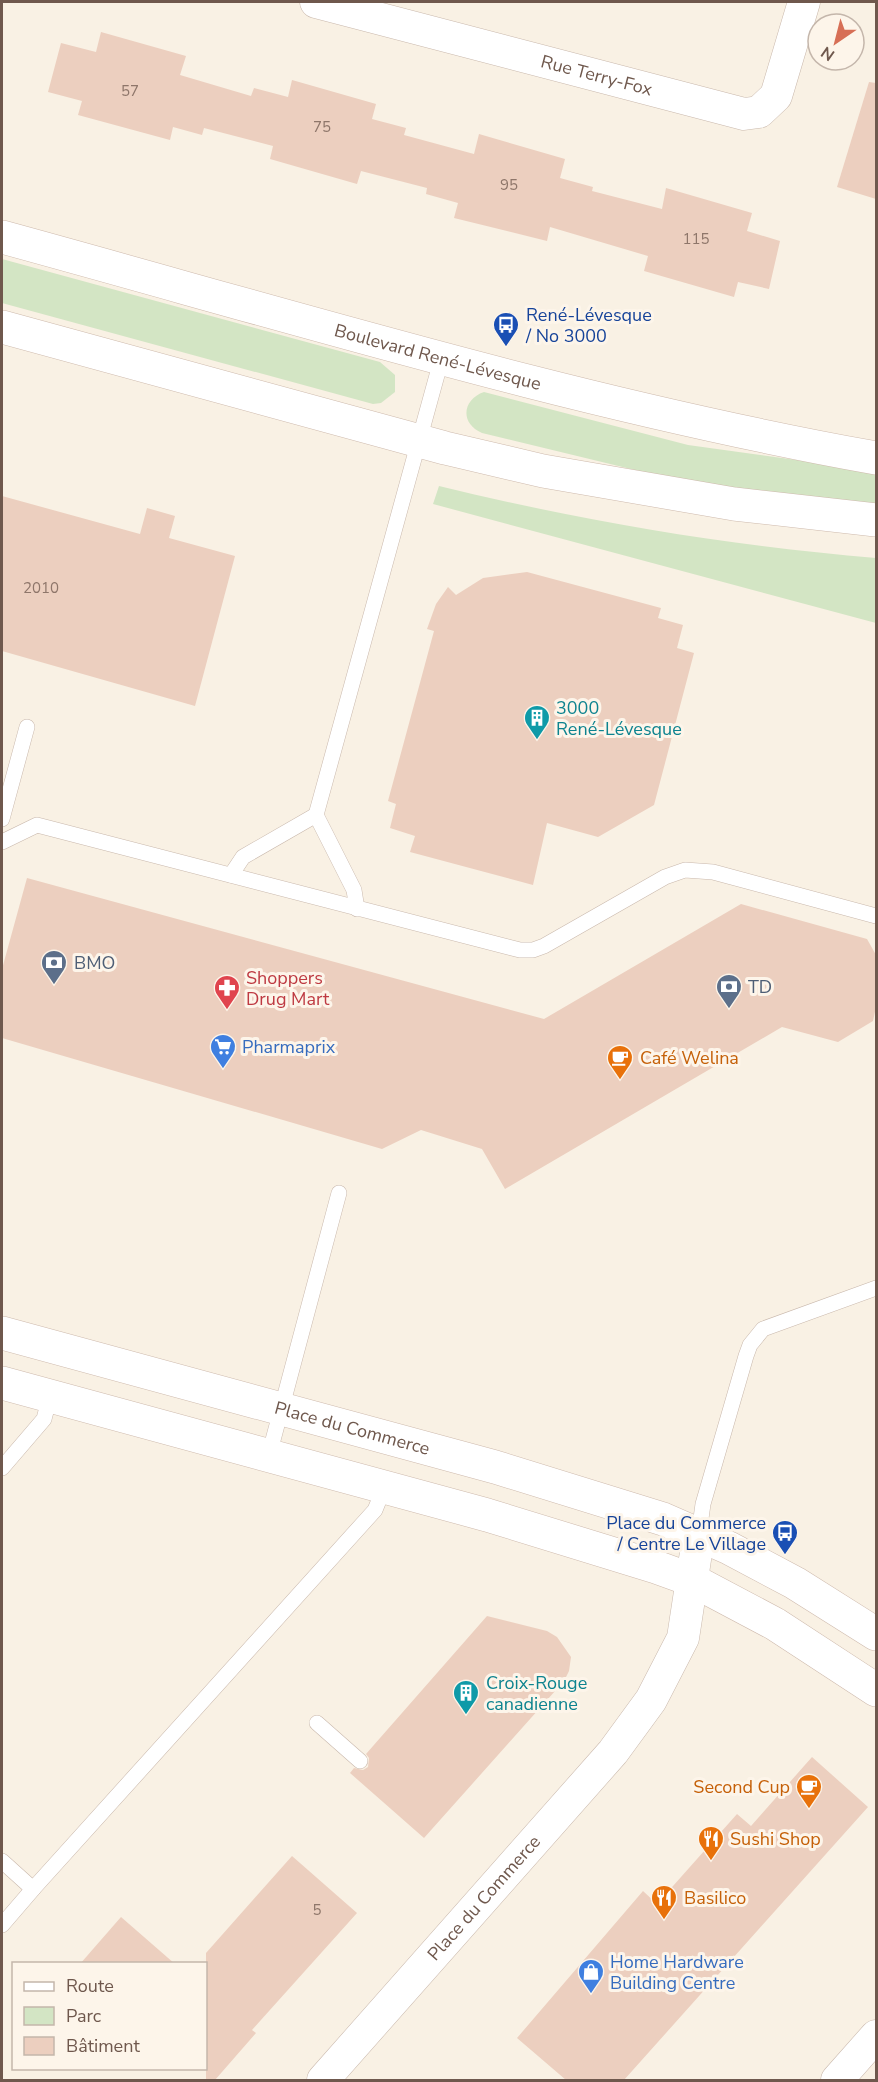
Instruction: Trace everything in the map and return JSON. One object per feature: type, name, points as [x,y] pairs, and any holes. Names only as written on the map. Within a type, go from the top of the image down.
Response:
[{"type":"street","name":"Rue Terry-Fox","points":[[316,2],[744,114],[759,112],[776,96],[804,2]]},
{"type":"street","name":"Boulevard René-Lévesque","points":[[2,237],[442,357],[728,430],[876,458]]},
{"type":"street","points":[[2,327],[543,471],[633,489],[734,504],[876,520]]},
{"type":"street","name":"Place du Commerce","points":[[2,1333],[282,1408],[587,1494],[699,1533],[795,1583],[876,1634]]},
{"type":"street","points":[[2,1383],[487,1515],[656,1566],[692,1580],[775,1624],[876,1690]]},
{"type":"street","name":"Place du Commerce","points":[[322,2080],[613,1752],[638,1719],[683,1638],[699,1533]]},
{"type":"street","points":[[837,2080],[876,2036]]},
{"type":"lane","points":[[357,909],[351,884],[316,815],[442,357]]},
{"type":"lane","points":[[2,819],[27,727]]},
{"type":"lane","points":[[231,875],[243,857],[316,815]]},
{"type":"lane","points":[[2,842],[38,825],[506,947],[533,950],[557,940],[675,872],[692,870],[713,872],[876,916]]},
{"type":"lane","points":[[268,1455],[339,1193]]},
{"type":"lane","points":[[699,1533],[703,1504],[746,1356],[756,1336],[774,1324],[876,1288]]},
{"type":"lane","points":[[2,1468],[44,1419],[50,1396]]},
{"type":"lane","points":[[2,1925],[375,1510],[384,1488]]},
{"type":"lane","points":[[317,1723],[360,1761]]},
{"type":"lane","points":[[2,1861],[33,1889]]},
{"type":"green space","points":[[2,259],[380,362],[395,375],[395,392],[381,403],[373,404],[2,303]]},
{"type":"green space","points":[[484,392],[688,445],[876,471],[876,508],[668,478],[482,433],[470,423],[466,411],[472,400]]},
{"type":"green space","points":[[439,486],[656,531],[766,547],[876,558],[876,623],[433,504]]},
{"type":"building","points":[[101,32],[186,56],[180,75],[251,96],[254,88],[288,97],[292,80],[376,104],[372,119],[406,128],[404,135],[474,154],[479,134],[565,159],[560,178],[593,187],[592,191],[662,209],[666,188],[752,213],[747,231],[780,241],[769,289],[738,282],[734,297],[644,271],[648,256],[550,227],[547,241],[454,218],[458,203],[426,194],[427,188],[361,171],[357,184],[270,159],[273,146],[204,128],[202,135],[173,127],[170,140],[78,115],[82,101],[48,92],[61,43],[96,52]]},
{"type":"building","points":[[869,82],[876,83],[876,199],[837,187]]},
{"type":"building","points":[[2,496],[140,534],[147,508],[175,516],[169,538],[235,556],[195,706],[2,651]]},
{"type":"building","name":"3000 René-Lévesque","points":[[527,572],[661,608],[658,618],[683,625],[677,648],[694,653],[654,805],[598,837],[547,823],[533,885],[410,852],[415,836],[390,828],[396,804],[388,801],[434,631],[427,629],[436,604],[448,587],[456,595],[483,578]]},
{"type":"building","points":[[27,878],[544,1019],[741,904],[867,939],[876,955],[876,1007],[873,1021],[838,1042],[782,1027],[505,1189],[482,1149],[421,1130],[382,1149],[2,1038],[2,969]]},
{"type":"building","name":"Croix-Rouge canadienne","points":[[487,1616],[547,1631],[557,1637],[571,1657],[569,1671],[564,1681],[424,1838],[350,1773],[354,1768],[363,1770],[368,1767],[369,1758],[366,1754]]},
{"type":"building","points":[[812,1757],[868,1807],[624,2080],[566,2080],[517,2038],[643,1891],[657,1904],[737,1814],[751,1826]]},
{"type":"building","points":[[292,1856],[357,1913],[252,2030],[256,2033],[215,2080],[206,2080],[206,1953]]},
{"type":"building","points":[[121,1917],[173,1962],[82,1962]]},
{"type":"place","name":"René-Lévesque / No 3000","points":[[506,348]]},
{"type":"place","name":"3000 René-Lévesque","points":[[537,741]]},
{"type":"place","name":"BMO","points":[[54,986]]},
{"type":"place","name":"TD","points":[[729,1010]]},
{"type":"place","name":"Shoppers Drug Mart","points":[[227,1011]]},
{"type":"place","name":"Pharmaprix","points":[[223,1070]]},
{"type":"place","name":"Café Welina","points":[[620,1081]]},
{"type":"place","name":"Place du Commerce / Centre Le Village","points":[[785,1556]]},
{"type":"place","name":"Croix-Rouge canadienne","points":[[466,1716]]},
{"type":"place","name":"Second Cup","points":[[809,1810]]},
{"type":"place","name":"Sushi Shop","points":[[711,1862]]},
{"type":"place","name":"Basilico","points":[[664,1921]]},
{"type":"place","name":"Home Hardware Building Centre","points":[[591,1995]]}]
